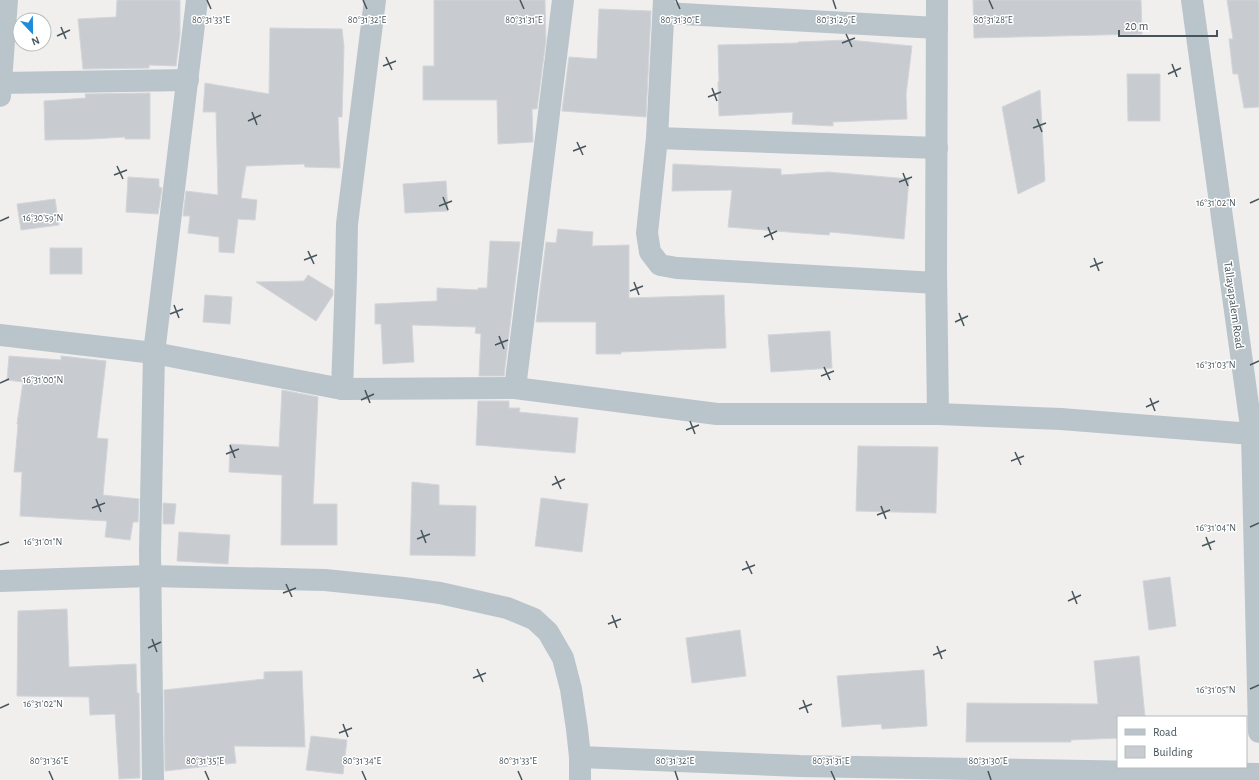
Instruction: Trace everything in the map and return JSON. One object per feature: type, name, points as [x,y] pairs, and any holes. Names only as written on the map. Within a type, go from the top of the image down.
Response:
[{"type":"street","points":[[7,0],[0,88],[188,80]]},
{"type":"street","points":[[153,780],[150,551],[154,353],[197,0]]},
{"type":"street","points":[[342,389],[347,224],[375,0]]},
{"type":"street","points":[[515,388],[563,0]]},
{"type":"street","points":[[937,0],[936,283],[938,414]]},
{"type":"street","name":"Tallayapalem Road","points":[[1192,0],[1252,434],[1259,732]]},
{"type":"street","points":[[936,283],[677,268],[660,265],[650,252],[647,233],[656,138],[664,7],[937,28]]},
{"type":"street","points":[[656,138],[937,148]]},
{"type":"street","points":[[0,335],[154,353],[342,389],[515,388],[717,414],[938,414],[1061,420],[1252,434]]},
{"type":"street","points":[[0,581],[150,576],[325,580],[440,593],[507,608],[534,619],[548,632],[563,658],[571,689],[578,729],[580,780]]},
{"type":"street","points":[[580,757],[801,773],[1259,774]]},
{"type":"building","points":[[117,0],[180,0],[180,35],[176,66],[149,65],[149,68],[83,69],[78,19],[116,17]]},
{"type":"building","points":[[434,0],[545,0],[546,40],[537,109],[532,109],[533,142],[498,144],[497,100],[423,100],[423,66],[434,66]]},
{"type":"building","points":[[973,0],[1141,0],[1142,34],[974,38]]},
{"type":"building","points":[[1227,0],[1259,0],[1259,107],[1244,108],[1238,74],[1233,74],[1229,39],[1233,39]]},
{"type":"building","points":[[599,9],[651,11],[646,117],[562,111],[569,57],[597,59]]},
{"type":"building","points":[[270,28],[342,29],[344,47],[342,117],[338,117],[340,168],[305,167],[304,164],[246,166],[241,198],[257,200],[255,220],[238,219],[234,253],[219,252],[219,237],[188,233],[190,216],[183,216],[186,191],[218,195],[216,112],[203,112],[205,83],[269,94]]},
{"type":"building","points":[[849,40],[912,46],[906,95],[907,119],[833,122],[833,126],[792,124],[793,112],[719,116],[718,45]]},
{"type":"building","points":[[1127,74],[1160,74],[1160,121],[1128,121]]},
{"type":"building","points":[[1040,90],[1045,181],[1018,194],[1002,107]]},
{"type":"building","points":[[150,93],[150,139],[125,139],[125,137],[45,140],[44,101],[86,98],[85,94]]},
{"type":"building","points":[[673,164],[781,169],[781,175],[828,172],[909,179],[904,239],[830,232],[829,235],[728,227],[732,190],[672,191]]},
{"type":"building","points":[[128,177],[159,179],[159,187],[162,188],[158,214],[126,212]]},
{"type":"building","points":[[446,181],[448,211],[405,213],[403,184]]},
{"type":"building","points":[[55,199],[59,225],[21,230],[17,204]]},
{"type":"building","points":[[558,229],[593,232],[592,246],[629,245],[629,298],[724,295],[726,348],[596,354],[596,322],[536,322],[546,242],[556,243]]},
{"type":"building","points":[[490,241],[520,242],[504,376],[479,376],[481,334],[475,333],[476,327],[412,325],[414,362],[383,364],[381,324],[375,324],[375,304],[437,301],[437,288],[478,290],[478,288],[487,288]]},
{"type":"building","points":[[50,248],[82,248],[82,274],[50,274]]},
{"type":"building","points":[[308,275],[333,290],[333,295],[316,321],[256,282],[304,281]]},
{"type":"building","points":[[205,295],[232,297],[230,324],[203,322]]},
{"type":"building","points":[[830,331],[832,368],[771,372],[768,335]]},
{"type":"building","points":[[9,356],[61,360],[61,356],[106,361],[97,438],[108,439],[103,495],[139,499],[138,522],[133,522],[130,540],[105,537],[107,521],[20,516],[22,472],[14,472],[17,424],[23,382],[7,380]]},
{"type":"building","points":[[282,390],[318,397],[313,504],[337,504],[337,545],[281,545],[282,475],[229,472],[230,444],[279,447]]},
{"type":"building","points":[[478,401],[509,401],[509,408],[520,408],[519,412],[578,418],[575,453],[476,445]]},
{"type":"building","points":[[858,446],[938,447],[936,513],[856,511]]},
{"type":"building","points":[[412,482],[439,485],[439,505],[476,506],[475,556],[410,555]]},
{"type":"building","points":[[541,498],[588,504],[582,552],[535,546]]},
{"type":"building","points":[[163,503],[176,504],[174,524],[163,524]]},
{"type":"building","points":[[179,532],[230,535],[228,564],[177,561]]},
{"type":"building","points":[[1170,577],[1176,626],[1149,630],[1143,581]]},
{"type":"building","points":[[67,609],[69,667],[136,664],[137,693],[139,693],[140,778],[119,779],[115,714],[90,715],[89,697],[17,696],[18,611]]},
{"type":"building","points":[[740,630],[746,676],[692,683],[686,638]]},
{"type":"building","points":[[1139,656],[1145,716],[1117,716],[1117,738],[1071,740],[1071,742],[966,742],[967,703],[1098,704],[1094,661]]},
{"type":"building","points":[[924,670],[927,726],[882,729],[881,724],[842,727],[837,676]]},
{"type":"building","points":[[302,671],[305,747],[234,746],[236,763],[165,771],[164,690],[264,679],[264,672]]},
{"type":"building","points":[[311,736],[347,740],[343,774],[306,770]]}]
